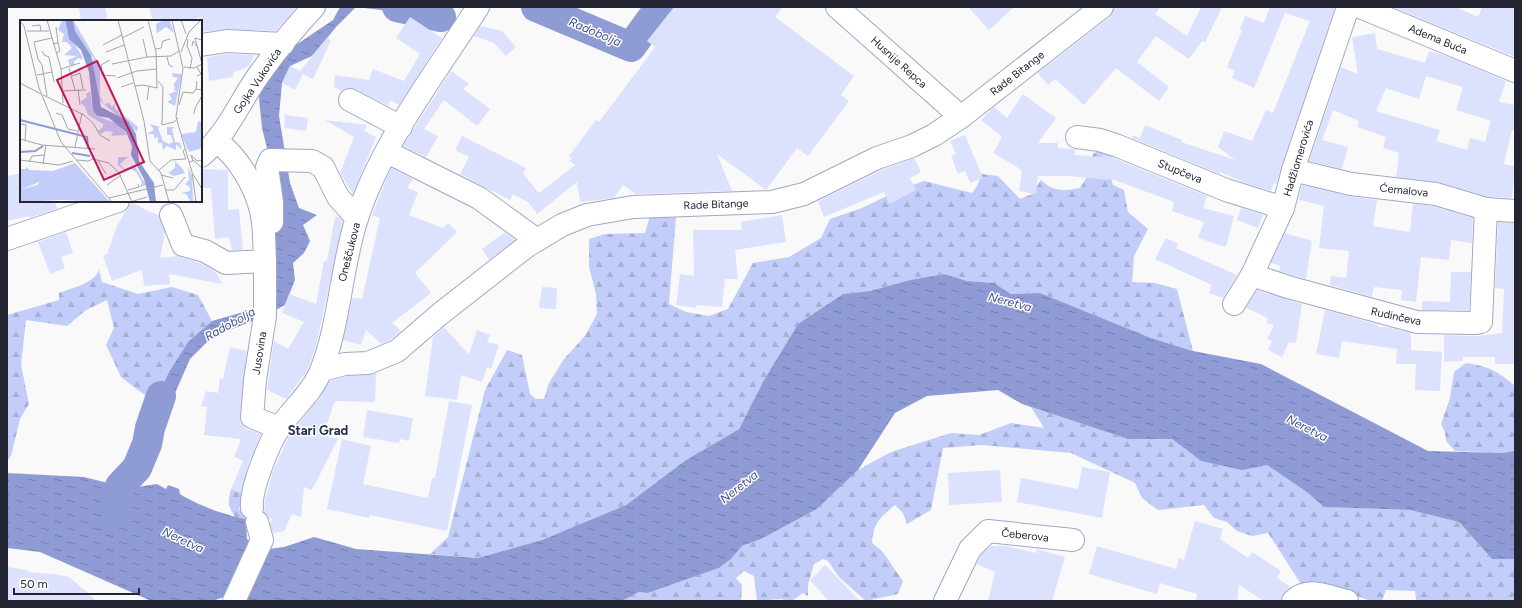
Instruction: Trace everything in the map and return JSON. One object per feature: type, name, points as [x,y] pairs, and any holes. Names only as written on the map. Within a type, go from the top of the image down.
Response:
[{"type":"street","name":"Gojka Vukovića","points":[[209,149],[258,76],[314,7]]},
{"type":"street","name":"Oneščukova","points":[[234,601],[262,540],[254,515],[252,496],[256,478],[279,428],[305,396],[322,370],[332,335],[339,291],[357,218],[387,152],[401,127],[478,7]]},
{"type":"street","name":"Husnije Repca","points":[[837,7],[961,117]]},
{"type":"street","name":"Rade Bitange","points":[[322,370],[345,364],[368,363],[398,351],[440,314],[527,246],[562,225],[587,215],[633,207],[772,202],[804,194],[877,158],[917,144],[934,135],[961,117],[1102,7]]},
{"type":"street","name":"Hadžiomerovića","points":[[1234,304],[1252,275],[1282,208],[1293,170],[1348,7]]},
{"type":"street","name":"Adema Buća","points":[[1360,7],[1515,71]]},
{"type":"street","points":[[202,46],[227,41],[283,44]]},
{"type":"street","points":[[350,100],[401,127]]},
{"type":"street","name":"Stupčeva","points":[[1077,137],[1100,140],[1118,146],[1226,190],[1282,208]]},
{"type":"street","name":"Jusovina","points":[[209,149],[224,147],[250,180],[261,211],[265,255],[265,316],[255,380],[252,417],[279,428]]},
{"type":"street","points":[[387,152],[479,198],[537,240]]},
{"type":"street","points":[[171,215],[183,245],[205,251],[226,263],[265,255],[270,242],[272,202],[267,167],[270,160],[299,160],[312,161],[323,167],[338,197],[357,218]]},
{"type":"street","name":"Ćemalova","points":[[1293,170],[1351,184],[1436,194],[1486,209],[1515,211]]},
{"type":"street","points":[[7,239],[115,202]]},
{"type":"street","name":"Rudinčeva","points":[[1252,275],[1288,287],[1417,322],[1476,324],[1481,322],[1486,209]]},
{"type":"street","name":"Čeberova","points":[[945,601],[970,549],[988,531],[1073,540]]},
{"type":"street","points":[[1293,601],[1304,593],[1316,593],[1343,600]]},
{"type":"green space","points":[[1103,148],[1112,155],[1109,170],[1113,185],[1124,190],[1128,212],[1148,229],[1134,256],[1132,282],[1155,283],[1177,289],[1193,351],[1151,338],[1040,293],[1011,294],[994,283],[967,281],[944,274],[910,280],[870,291],[843,294],[798,324],[764,380],[739,429],[686,460],[626,505],[542,540],[478,558],[430,554],[448,537],[485,390],[507,350],[522,355],[530,394],[536,399],[544,399],[549,383],[564,359],[585,336],[597,314],[596,294],[589,267],[589,239],[605,234],[645,233],[651,212],[676,217],[669,304],[686,312],[709,316],[728,309],[753,263],[789,257],[821,238],[830,219],[862,208],[899,190],[924,181],[972,193],[982,174],[998,176],[1020,199],[1032,194],[1041,180],[1050,187],[1059,190],[1080,188],[1087,177],[1093,154]]},
{"type":"green space","points":[[99,270],[102,282],[138,294],[172,287],[198,295],[212,321],[188,342],[169,372],[158,395],[154,414],[146,434],[144,434],[150,399],[121,377],[106,345],[114,328],[107,300],[86,310],[67,326],[26,320],[21,365],[29,404],[20,419],[11,456],[7,461],[7,315],[59,300],[59,293],[87,282],[96,275]]},
{"type":"green space","points":[[1466,363],[1492,370],[1503,376],[1515,386],[1515,451],[1502,453],[1455,451],[1446,441],[1445,432],[1441,424],[1450,398],[1454,372]]},
{"type":"green space","points":[[1031,407],[1128,439],[1172,439],[1201,461],[1242,469],[1267,465],[1308,493],[1324,507],[1410,510],[1459,522],[1492,559],[1515,559],[1515,601],[1416,601],[1415,591],[1386,590],[1382,601],[1371,601],[1318,583],[1301,584],[1268,533],[1252,536],[1237,531],[1227,522],[1214,518],[1204,505],[1158,510],[1142,498],[1135,483],[1071,453],[982,445],[943,448],[931,510],[907,524],[903,513],[895,505],[878,521],[874,530],[872,543],[882,551],[903,581],[898,594],[866,601],[839,577],[828,561],[823,559],[814,564],[808,585],[808,596],[803,593],[792,601],[780,599],[757,601],[754,576],[744,571],[736,578],[742,585],[741,601],[622,601],[639,592],[648,593],[719,568],[731,559],[742,546],[761,539],[817,509],[858,470],[891,452],[951,433],[979,435],[1011,423],[1044,428]]},
{"type":"green space","points":[[231,489],[244,494],[239,509],[248,519],[235,517],[232,513],[229,506]]},
{"type":"water","points":[[340,7],[356,7],[337,26],[312,56],[290,66],[282,83],[279,116],[290,183],[299,208],[317,215],[303,225],[310,241],[304,253],[293,263],[295,280],[285,305],[265,316],[212,337],[190,359],[172,400],[159,416],[149,435],[146,434],[154,414],[158,395],[169,372],[188,342],[212,321],[254,309],[270,285],[276,268],[276,233],[270,160],[262,128],[259,99],[260,84],[290,49],[333,20]]},
{"type":"water","points":[[356,7],[412,7],[430,13],[436,20],[397,12]]},
{"type":"water","name":"Neretva","points":[[944,274],[967,281],[994,283],[1011,294],[1040,293],[1151,338],[1193,351],[1261,364],[1428,451],[1502,453],[1515,451],[1515,559],[1492,559],[1459,522],[1410,510],[1324,507],[1308,493],[1267,465],[1242,470],[1201,461],[1172,439],[1128,439],[1022,404],[998,390],[927,396],[895,413],[858,470],[817,509],[761,539],[742,546],[731,559],[719,568],[648,593],[639,592],[622,601],[243,601],[229,595],[213,601],[155,601],[149,600],[40,552],[7,548],[7,473],[84,477],[120,486],[129,481],[137,487],[157,484],[166,489],[168,485],[179,489],[180,494],[212,510],[246,519],[247,539],[261,550],[284,547],[314,537],[356,549],[478,558],[542,540],[626,505],[686,460],[739,429],[764,380],[798,324],[843,294],[870,291],[910,280]]},
{"type":"building","points":[[79,7],[105,7],[108,20],[81,20]]},
{"type":"building","points":[[149,7],[297,7],[276,31],[228,29],[202,32],[201,17],[191,20],[153,20]]},
{"type":"building","points":[[674,7],[783,7],[775,17],[854,76],[841,95],[849,101],[808,156],[797,148],[766,190],[717,154],[732,191],[636,194],[623,185],[614,198],[580,202],[577,182],[537,214],[528,202],[513,194],[510,200],[460,174],[469,157],[455,150],[462,136],[526,168],[523,173],[539,193],[575,165],[570,161],[572,158],[569,156],[596,120],[599,122],[655,47],[647,41]]},
{"type":"building","points":[[968,7],[1014,7],[989,30]]},
{"type":"building","points":[[1114,7],[1160,7],[1155,14],[1187,36],[1201,7],[1222,7],[1205,42],[1202,41],[1189,59],[1156,36],[1137,62],[1169,87],[1159,101],[1116,68],[1084,105],[1055,79],[1048,85],[1038,73],[1110,17]]},
{"type":"building","points":[[1270,7],[1335,7],[1276,184],[1274,183],[1271,191],[1248,184],[1220,172],[1220,174],[1132,138],[1133,135],[1140,138],[1145,125],[1182,140],[1181,142],[1235,160],[1218,147],[1224,131],[1252,141],[1266,110],[1273,113],[1310,21],[1285,13],[1254,88],[1232,78],[1235,71],[1227,67],[1242,30],[1240,29],[1245,16],[1264,23]]},
{"type":"building","points":[[1393,7],[1456,7],[1478,17],[1482,7],[1515,7],[1515,57]]},
{"type":"building","points":[[410,17],[442,38],[399,105],[390,100],[388,106],[355,89],[349,88],[342,91],[334,87],[335,75],[369,80],[373,69],[404,81],[420,54],[396,38]]},
{"type":"building","points":[[480,26],[502,31],[516,47],[506,56],[494,43],[474,36]]},
{"type":"building","points":[[1375,33],[1377,49],[1425,63],[1429,51],[1450,57],[1506,81],[1499,102],[1515,105],[1515,131],[1512,130],[1504,164],[1515,166],[1512,198],[1488,197],[1438,182],[1396,177],[1399,153],[1383,148],[1386,137],[1357,127],[1359,121],[1333,110],[1322,140],[1348,147],[1342,169],[1309,161],[1341,67],[1358,74],[1352,37]],"holes":[[[1426,76],[1463,87],[1456,110],[1491,121],[1485,142],[1470,138],[1467,150],[1436,141],[1440,130],[1376,111],[1386,88],[1419,99]]]},
{"type":"building","points":[[327,38],[331,41],[313,79],[303,74],[295,90],[282,83],[290,66],[300,71]]},
{"type":"building","points":[[228,54],[254,55],[249,66],[233,73],[233,77],[209,81],[207,57]]},
{"type":"building","points":[[451,71],[469,84],[463,89],[490,109],[477,126],[444,100],[424,129],[438,136],[426,157],[403,146]]},
{"type":"building","points":[[1023,94],[1056,118],[1038,143],[1058,143],[1058,148],[1075,149],[1075,155],[1102,157],[1103,154],[1207,196],[1203,208],[1234,216],[1226,247],[1198,238],[1204,222],[1172,211],[1174,202],[1109,178],[1109,180],[1068,176],[1038,176],[1036,194],[1019,191],[1022,170],[993,153],[1002,137],[981,120],[994,107],[1007,118]]},
{"type":"building","points":[[285,115],[308,118],[306,131],[284,128]]},
{"type":"building","points":[[325,120],[367,125],[364,131],[376,137],[353,194],[340,173],[354,137]]},
{"type":"building","points":[[965,135],[983,178],[970,183],[965,171],[958,174],[951,156],[956,154],[950,141]]},
{"type":"building","points":[[914,158],[921,172],[910,178],[916,190],[889,204],[884,192],[824,217],[818,201],[882,170]]},
{"type":"building","points":[[391,168],[413,179],[407,188],[418,192],[409,215],[443,228],[448,223],[457,232],[415,273],[431,293],[392,323],[401,331],[390,340],[382,344],[366,330],[361,345],[343,340],[352,298],[362,299],[380,218],[372,215]]},
{"type":"building","points":[[202,169],[228,170],[228,210],[239,209],[243,250],[232,250],[229,237],[215,239],[211,188],[202,188]]},
{"type":"building","points":[[20,173],[20,202],[55,202],[57,209],[29,218],[29,216],[7,221],[7,176]]},
{"type":"building","points":[[1302,185],[1348,196],[1377,200],[1373,226],[1410,232],[1413,204],[1433,206],[1473,218],[1472,243],[1451,240],[1449,260],[1421,257],[1416,302],[1401,300],[1402,290],[1374,287],[1372,297],[1330,285],[1331,276],[1346,278],[1349,251],[1319,248],[1324,206],[1299,200]]},
{"type":"building","points":[[131,202],[159,215],[165,233],[160,258],[178,256],[200,263],[216,272],[222,284],[169,274],[170,284],[144,286],[142,270],[112,281],[103,256],[107,254],[117,226]]},
{"type":"building","points":[[1241,208],[1263,215],[1258,228],[1237,220]]},
{"type":"building","points":[[782,215],[786,242],[735,250],[738,279],[725,279],[722,307],[696,305],[696,308],[676,305],[680,274],[694,276],[693,230],[742,230],[741,222]]},
{"type":"building","points":[[335,217],[340,217],[343,221],[316,346],[307,371],[286,399],[267,390],[274,341],[288,349],[304,322],[282,313],[289,294],[316,304],[324,261],[327,261]]},
{"type":"building","points":[[1498,222],[1515,223],[1515,364],[1495,364],[1495,357],[1463,357],[1463,361],[1444,362],[1444,335],[1476,336],[1502,333],[1504,289],[1495,288]]},
{"type":"building","points":[[66,232],[73,253],[61,257],[65,268],[50,274],[38,242]]},
{"type":"building","points":[[505,232],[515,240],[489,260],[482,249]]},
{"type":"building","points":[[1285,233],[1312,241],[1306,279],[1279,271],[1281,266],[1271,263]]},
{"type":"building","points":[[1166,238],[1178,244],[1176,248],[1237,275],[1223,298],[1209,293],[1212,285],[1155,259]]},
{"type":"building","points":[[1451,272],[1471,272],[1469,310],[1422,310],[1422,301],[1450,302]]},
{"type":"building","points":[[542,287],[557,288],[556,309],[539,308]]},
{"type":"building","points":[[1257,290],[1302,304],[1296,343],[1289,342],[1282,357],[1268,350],[1272,341],[1267,339],[1274,325],[1267,323],[1268,318],[1246,308]]},
{"type":"building","points":[[1325,310],[1379,325],[1378,327],[1388,327],[1411,333],[1411,350],[1442,352],[1440,391],[1415,390],[1416,364],[1396,364],[1397,349],[1342,341],[1339,358],[1316,354]]},
{"type":"building","points":[[444,327],[469,355],[477,330],[490,335],[487,342],[499,345],[491,369],[487,367],[482,382],[461,375],[457,400],[425,396],[433,337]]},
{"type":"building","points":[[230,347],[247,351],[240,416],[241,423],[247,429],[261,434],[249,462],[241,493],[231,489],[243,461],[234,457],[241,439],[204,435],[207,407],[201,406],[206,391],[218,393],[220,378],[223,379]]},
{"type":"building","points":[[376,373],[375,402],[335,401],[323,435],[338,439],[312,490],[304,487],[301,517],[292,514],[284,531],[273,533],[270,523],[273,518],[269,519],[264,512],[265,501],[273,471],[290,434],[318,400],[330,381],[347,376],[369,375]]},
{"type":"building","points":[[449,401],[472,405],[447,531],[370,515],[369,518],[327,509],[342,439],[371,446],[363,484],[428,498],[432,478],[435,478]]},
{"type":"building","points":[[367,410],[413,418],[409,441],[400,439],[399,443],[363,437]]},
{"type":"building","points":[[1082,467],[1110,472],[1102,518],[1017,502],[1021,478],[1078,489]]},
{"type":"building","points":[[1000,470],[1002,502],[949,505],[948,473]]},
{"type":"building","points":[[1195,521],[1223,529],[1220,539],[1248,558],[1252,552],[1281,571],[1277,578],[1289,586],[1280,601],[1264,601],[1239,585],[1237,601],[1196,601],[1197,594],[1160,583],[1157,594],[1089,574],[1097,546],[1176,569],[1179,558],[1184,560]]},
{"type":"building","points":[[991,546],[1006,546],[1036,553],[1037,549],[1065,557],[1052,601],[988,601],[995,572],[977,564],[980,556]]},
{"type":"building","points":[[825,565],[860,601],[829,601],[810,580]]},
{"type":"building","points":[[7,567],[28,570],[28,572],[69,577],[97,601],[7,601]]},
{"type":"waterway","name":"Radobolja","points":[[397,7],[441,17]]},
{"type":"waterway","name":"Radobolja","points":[[536,7],[631,47],[660,7]]},
{"type":"waterway","name":"Radobolja","points":[[117,510],[120,486],[137,468],[147,444],[150,428],[161,396]]},
{"type":"district","name":"Stari Grad","points":[[318,430]]}]
